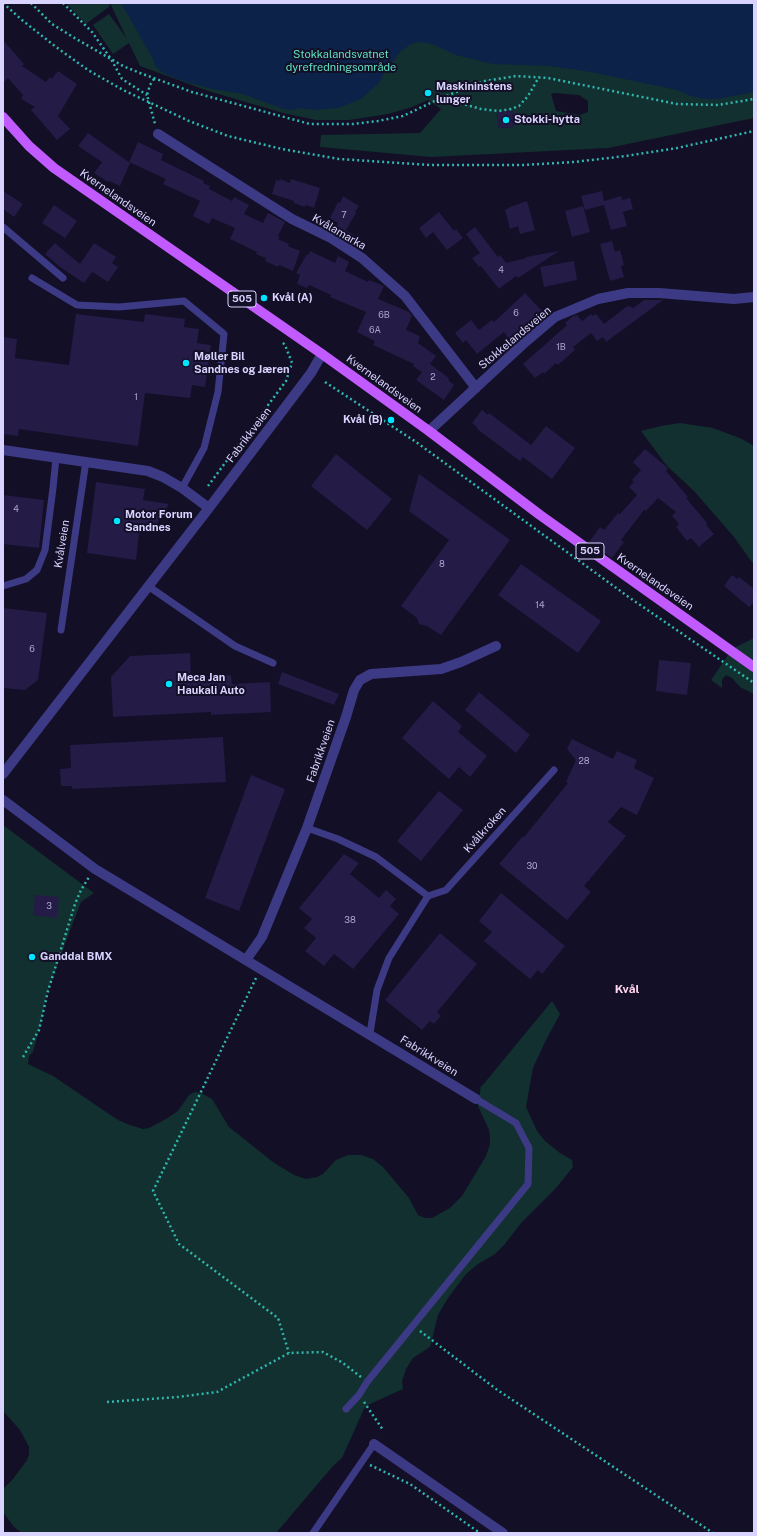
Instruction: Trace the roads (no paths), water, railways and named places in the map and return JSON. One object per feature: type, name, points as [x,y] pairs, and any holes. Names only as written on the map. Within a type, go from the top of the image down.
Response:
[{"type":"main road","name":"Kvernelandsveien","points":[[3,117],[29,146],[54,168],[322,354],[429,431],[540,515],[754,667]]},
{"type":"street","name":"Kvålamarka","points":[[158,134],[292,219],[330,238],[362,258],[405,296],[476,388]]},
{"type":"street","name":"Stokkelandsveien","points":[[429,431],[555,317],[598,299],[628,293],[659,293],[734,299],[754,297]]},
{"type":"street","name":"Fabrikkveien","points":[[3,774],[209,508],[311,373],[322,354]]},
{"type":"street","points":[[3,450],[148,471],[182,488],[209,508]]},
{"type":"street","name":"Fabrikkveien","points":[[246,960],[262,937],[307,828],[354,690],[360,680],[371,674],[441,669],[496,646]]},
{"type":"street","name":"Fabrikkveien","points":[[3,800],[95,869],[370,1033],[476,1099]]},
{"type":"street","points":[[374,1444],[503,1533]]},
{"type":"lane","points":[[3,227],[63,278]]},
{"type":"lane","points":[[32,278],[77,305],[119,307],[184,301],[224,334],[218,392],[204,448],[182,488]]},
{"type":"lane","points":[[3,586],[26,579],[37,570],[45,550],[56,458]]},
{"type":"lane","name":"Kvålveien","points":[[61,630],[86,462]]},
{"type":"lane","points":[[148,586],[235,646],[273,663]]},
{"type":"lane","name":"Kvålkroken","points":[[428,896],[446,890],[554,770]]},
{"type":"lane","points":[[307,828],[338,839],[376,857],[428,896],[389,958],[377,990],[370,1033]]},
{"type":"lane","points":[[346,1409],[360,1395],[367,1382],[528,1184],[529,1148],[516,1123],[476,1099]]},
{"type":"lane","points":[[313,1533],[374,1444]]},
{"type":"water","name":"Stokkalandsvatnet dyrefredningsområde","points":[[121,3],[754,3],[754,92],[717,99],[703,99],[677,90],[591,72],[549,66],[493,64],[456,55],[432,44],[418,42],[411,44],[400,52],[386,70],[379,83],[361,99],[338,108],[314,110],[300,108],[293,110],[283,109],[243,94],[212,89],[177,79],[162,72],[155,66],[154,61]]},
{"type":"place","name":"Maskininstens lunger","points":[[428,93]]},
{"type":"place","name":"Stokki-hytta","points":[[506,120]]},
{"type":"place","name":"Kvål (A)","points":[[264,298]]},
{"type":"place","name":"Møller Bil Sandnes og Jæren","points":[[186,363]]},
{"type":"place","name":"Kvål (B)","points":[[391,420]]},
{"type":"place","name":"Motor Forum Sandnes","points":[[117,521]]},
{"type":"place","name":"Meca Jan Haukali Auto","points":[[169,684]]},
{"type":"place","name":"Ganddal BMX","points":[[32,957]]},
{"type":"district","name":"Kvål","points":[[627,989]]}]
